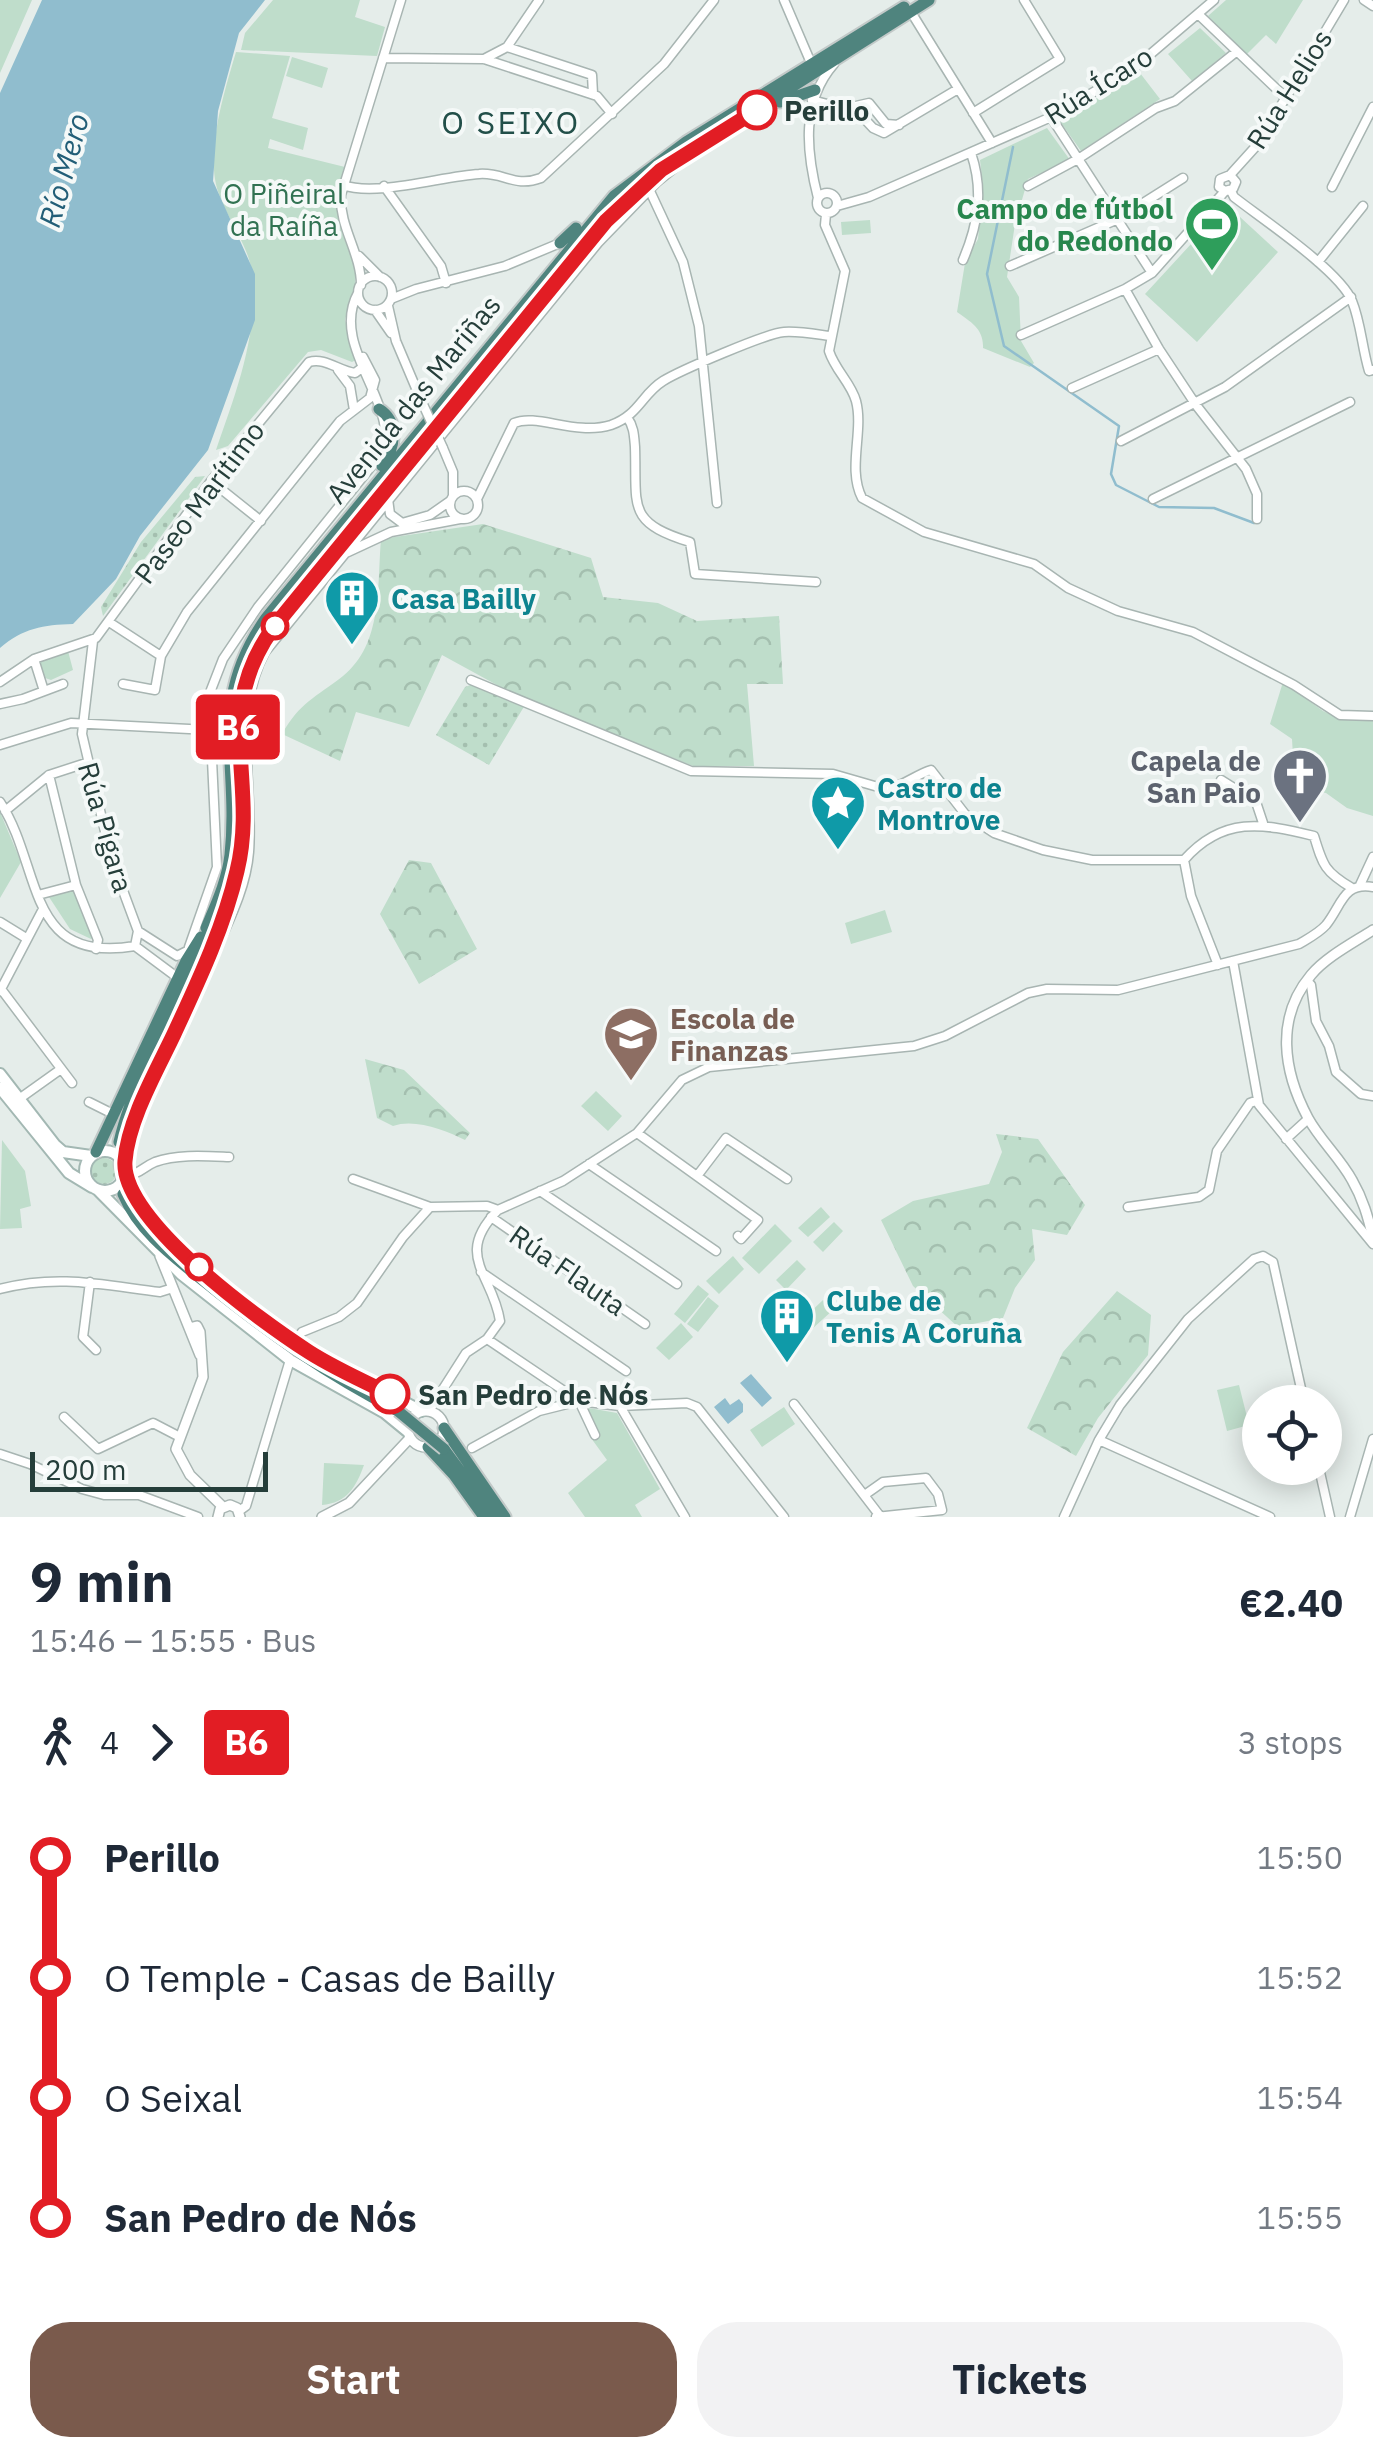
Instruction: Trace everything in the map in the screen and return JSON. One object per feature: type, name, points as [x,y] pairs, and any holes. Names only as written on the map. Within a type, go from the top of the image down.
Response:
[{"type":"highway","name":"Avenida das Mariñas","points":[[185,985],[222,890],[230,857],[228,718],[237,671],[255,634],[614,196],[644,171],[811,64],[929,0]]},
{"type":"highway","name":"Avenida das Mariñas","points":[[119,1142],[131,1105],[229,898],[238,869],[243,829],[240,705],[249,667],[260,646],[606,221],[644,183],[913,6]]},
{"type":"highway","points":[[702,144],[796,96],[814,95]]},
{"type":"highway","points":[[560,243],[616,188],[644,171]]},
{"type":"highway","points":[[320,551],[391,452],[392,426],[388,414],[380,409]]},
{"type":"highway","points":[[125,1172],[130,1139],[185,985],[187,956],[201,937]]},
{"type":"highway","points":[[94,1154],[185,985]]},
{"type":"highway","points":[[123,1194],[136,1218],[154,1238],[269,1334],[324,1372],[398,1411],[444,1450],[494,1517]]},
{"type":"highway","points":[[442,1423],[505,1517]]},
{"type":"highway","points":[[423,1446],[454,1475],[484,1517]]},
{"type":"main road","points":[[0,1074],[16,1102],[70,1173],[95,1188],[114,1190],[125,1172]]},
{"type":"main road","points":[[0,1088],[63,1152],[116,1154],[156,1228],[295,1342],[334,1367],[425,1411]]},
{"type":"main road","points":[[94,1154],[85,1172],[95,1188],[160,1256],[290,1360],[385,1412],[408,1435]]},
{"type":"street","points":[[396,341],[359,289],[356,253],[342,214],[343,185],[401,0]]},
{"type":"street","points":[[484,59],[506,47],[539,0]]},
{"type":"street","points":[[343,185],[384,186],[481,174],[521,184],[546,175],[664,64],[714,0]]},
{"type":"street","points":[[784,0],[811,64]]},
{"type":"street","points":[[973,113],[1060,60],[1024,0]]},
{"type":"street","name":"Rúa Ícaro","points":[[837,206],[869,197],[1051,117],[1133,69],[1214,0]]},
{"type":"street","name":"Rúa Helios","points":[[1228,191],[1236,182],[1230,175],[1258,144],[1344,0]]},
{"type":"street","points":[[1364,0],[1373,6]]},
{"type":"street","points":[[913,6],[992,144]]},
{"type":"street","points":[[1198,14],[1287,99]]},
{"type":"street","points":[[506,47],[592,75],[592,94]]},
{"type":"street","points":[[1028,186],[1156,108],[1175,101],[1236,52]]},
{"type":"street","points":[[822,196],[835,196],[837,206],[832,213],[818,208],[822,196],[814,182],[809,131],[814,95],[840,56]]},
{"type":"street","points":[[384,58],[484,59],[592,94],[612,114]]},
{"type":"street","points":[[814,95],[864,115],[878,132],[891,131],[958,89]]},
{"type":"street","points":[[846,108],[870,103],[886,124],[899,125]]},
{"type":"street","points":[[1332,187],[1373,107]]},
{"type":"street","points":[[1051,117],[1152,273]]},
{"type":"street","points":[[86,762],[50,775],[3,806],[43,909],[74,944],[96,949],[135,946],[185,985],[210,963],[238,900],[248,858],[247,714],[252,681],[272,642],[598,242],[702,144]]},
{"type":"street","points":[[963,260],[973,238],[979,194],[971,154]]},
{"type":"street","points":[[1010,266],[1118,219],[1184,178]]},
{"type":"street","points":[[384,186],[441,266],[446,284]]},
{"type":"street","points":[[649,190],[684,262],[704,363],[717,503]]},
{"type":"street","points":[[1021,335],[1152,273],[1228,191],[1318,262],[1351,298],[1365,360],[1369,371],[1373,370]]},
{"type":"street","points":[[1318,262],[1363,206]]},
{"type":"street","points":[[826,214],[826,225],[845,271],[828,344],[832,360],[852,390],[858,408],[857,485],[867,502],[924,532],[1034,564],[1068,588],[1118,611],[1192,632],[1294,685],[1340,716],[1373,716]]},
{"type":"street","points":[[351,327],[356,316],[416,289],[505,266],[560,243]]},
{"type":"street","points":[[356,253],[389,284],[416,289]]},
{"type":"street","points":[[135,946],[138,931],[177,956],[187,956],[217,867],[209,695],[223,659],[258,607],[382,453],[387,427],[372,395],[351,327],[351,310],[359,289],[371,277],[380,277]]},
{"type":"street","points":[[389,284],[396,341],[450,465],[477,499]]},
{"type":"street","points":[[1125,289],[1196,405],[1254,483],[1256,518]]},
{"type":"street","points":[[1121,440],[1196,405],[1351,298]]},
{"type":"street","points":[[334,565],[350,550],[380,535],[474,514],[510,426],[518,420],[574,430],[609,425],[627,417],[658,384],[704,363],[781,332],[830,336]]},
{"type":"street","points":[[123,684],[155,690],[161,656],[186,612],[340,421],[372,395],[375,380],[355,344]]},
{"type":"street","points":[[1072,388],[1159,349]]},
{"type":"street","name":"Paseo Marítimo","points":[[0,682],[34,659],[93,640],[211,481],[309,362],[322,360],[338,370],[355,373],[362,367]]},
{"type":"street","points":[[338,370],[350,386],[354,410]]},
{"type":"street","points":[[1153,499],[1350,402]]},
{"type":"street","points":[[354,410],[380,409]]},
{"type":"street","points":[[627,417],[634,427],[636,485],[642,518],[655,531],[690,542],[696,574],[816,582]]},
{"type":"street","points":[[450,465],[450,510],[460,518]]},
{"type":"street","points":[[388,499],[390,514],[402,523],[430,515],[486,479]]},
{"type":"street","points":[[211,481],[260,521]]},
{"type":"street","points":[[110,622],[161,656]]},
{"type":"street","name":"Rúa Pígara","points":[[93,640],[81,722],[86,762],[112,861],[138,931]]},
{"type":"street","points":[[34,659],[44,691]]},
{"type":"street","points":[[471,680],[691,771],[833,774],[892,789],[931,770],[966,814],[994,834],[1092,860],[1184,860],[1198,844],[1222,831],[1263,824],[1314,836],[1322,865],[1331,876],[1356,886],[1373,887]]},
{"type":"street","points":[[0,704],[63,684]]},
{"type":"street","points":[[0,745],[81,722],[209,730]]},
{"type":"street","points":[[50,775],[76,885],[98,940],[96,949]]},
{"type":"street","points":[[1221,780],[1256,802],[1263,824]]},
{"type":"street","points":[[400,1451],[441,1439],[439,1398],[443,1386],[466,1353],[486,1339],[500,1321],[498,1308],[479,1271],[476,1249],[494,1213],[589,1164],[638,1133],[682,1080],[709,1068],[914,1046],[945,1036],[1028,992],[1118,990],[1299,944],[1323,929],[1373,857]]},
{"type":"street","points":[[1184,860],[1191,896],[1218,965]]},
{"type":"street","points":[[38,895],[76,885]]},
{"type":"street","points":[[43,909],[1,990],[72,1083]]},
{"type":"street","points":[[0,922],[26,938]]},
{"type":"street","points":[[1373,930],[1312,973],[1286,1023],[1288,1065],[1308,1119],[1352,1179],[1366,1208],[1373,1241]]},
{"type":"street","points":[[1233,961],[1258,1100],[1373,1241]]},
{"type":"street","points":[[1307,982],[1311,985],[1316,1022],[1329,1046],[1336,1072],[1361,1094],[1373,1096]]},
{"type":"street","points":[[0,1107],[16,1102],[61,1069]]},
{"type":"street","points":[[1128,1207],[1199,1197],[1209,1190],[1217,1152],[1250,1102],[1258,1100]]},
{"type":"street","points":[[89,1102],[115,1115]]},
{"type":"street","points":[[1286,1138],[1308,1119]]},
{"type":"street","points":[[638,1133],[758,1220],[742,1239],[738,1236]]},
{"type":"street","points":[[696,1176],[726,1138],[787,1179]]},
{"type":"street","points":[[125,1172],[135,1175],[156,1162],[199,1156],[229,1157]]},
{"type":"street","points":[[589,1164],[716,1251]]},
{"type":"street","points":[[352,1179],[430,1207],[488,1206],[494,1213]]},
{"type":"street","points":[[540,1190],[677,1284]]},
{"type":"street","points":[[295,1342],[302,1332],[339,1318],[357,1303],[402,1237],[430,1207]]},
{"type":"street","name":"Rúa Flauta","points":[[494,1213],[645,1324]]},
{"type":"street","points":[[160,1256],[190,1328],[198,1326],[203,1365],[203,1377],[176,1449],[181,1462],[220,1512],[230,1505],[239,1514],[246,1506],[290,1360]]},
{"type":"street","points":[[1064,1517],[1098,1440],[1120,1404],[1188,1320],[1254,1259],[1263,1256],[1272,1262],[1300,1385]]},
{"type":"street","points":[[479,1271],[626,1371]]},
{"type":"street","points":[[0,1288],[36,1280],[90,1282],[160,1292],[173,1288]]},
{"type":"street","points":[[90,1282],[82,1338],[96,1350]]},
{"type":"street","points":[[486,1339],[579,1401],[595,1435]]},
{"type":"street","points":[[322,1517],[350,1503],[400,1451],[412,1417],[439,1398]]},
{"type":"street","points":[[472,1448],[538,1411],[579,1401],[620,1406],[686,1403],[697,1407],[784,1517]]},
{"type":"street","points":[[794,1404],[866,1494],[878,1516],[942,1510],[938,1494],[926,1478],[883,1482],[866,1494]]},
{"type":"street","points":[[620,1406],[685,1517]]},
{"type":"street","points":[[425,1411],[442,1423]]},
{"type":"street","points":[[64,1417],[98,1449],[153,1423],[178,1436]]},
{"type":"street","points":[[408,1435],[423,1446]]},
{"type":"street","points":[[1350,1517],[1373,1439]]},
{"type":"street","points":[[1098,1440],[1270,1517]]},
{"type":"street","points":[[0,1454],[82,1490],[139,1495],[198,1517]]},
{"type":"street","points":[[1323,1485],[1330,1517]]},
{"type":"green space","points":[[0,0],[32,0],[0,73]]},
{"type":"green space","points":[[273,0],[360,0],[355,17],[385,27],[377,56],[241,50],[245,33]]},
{"type":"green space","points":[[1226,0],[1303,0],[1276,44],[1266,35],[1246,55],[1208,16]]},
{"type":"green space","points":[[1200,28],[1226,53],[1192,81],[1168,54]]},
{"type":"green space","name":"O Piñeiral da Raíña","points":[[236,52],[290,56],[272,118],[308,128],[303,150],[270,139],[268,148],[345,167],[337,202],[341,230],[355,267],[355,285],[345,320],[356,360],[352,362],[321,350],[308,352],[228,446],[216,450],[244,362],[252,318],[252,272],[218,191],[214,164],[219,115]]},
{"type":"green space","points":[[292,57],[328,68],[322,88],[286,76]]},
{"type":"green space","points":[[1140,73],[1160,99],[1081,151],[1059,120]]},
{"type":"green space","points":[[1047,128],[1070,160],[1028,179],[1015,224],[1007,277],[1019,297],[1021,341],[1034,363],[1030,367],[983,348],[979,331],[957,312],[965,263],[978,239],[983,187],[980,160]]},
{"type":"green space","name":"Campo de fútbol do Redondo","points":[[1227,205],[1278,252],[1197,342],[1145,294]]},
{"type":"green space","points":[[870,220],[871,233],[842,235],[841,222]]},
{"type":"green space","points":[[205,476],[103,616],[101,607],[141,542],[195,477]]},
{"type":"green space","points":[[483,524],[591,558],[603,597],[658,603],[697,621],[779,616],[783,684],[747,684],[754,766],[693,766],[506,690],[442,655],[409,727],[356,712],[340,761],[282,734],[302,707],[343,676],[365,648],[376,613],[381,539]]},
{"type":"green space","points":[[68,651],[73,670],[51,680],[45,678],[40,662]]},
{"type":"green space","points":[[1283,682],[1340,719],[1373,720],[1373,816],[1347,808],[1326,793],[1291,786],[1292,739],[1270,724]]},
{"type":"green space","points":[[476,683],[525,705],[489,765],[436,735],[465,687]]},
{"type":"green space","points":[[0,812],[21,862],[0,898]]},
{"type":"green space","points":[[409,860],[431,863],[477,949],[419,984],[380,914]]},
{"type":"green space","points":[[74,890],[91,939],[70,929],[49,897]]},
{"type":"green space","points":[[885,910],[892,932],[851,944],[845,923]]},
{"type":"green space","points":[[365,1059],[404,1070],[470,1133],[465,1140],[430,1126],[393,1126],[377,1118]]},
{"type":"green space","points":[[596,1091],[622,1116],[608,1131],[581,1106]]},
{"type":"green space","points":[[996,1134],[1038,1139],[1085,1205],[1067,1235],[1032,1229],[1035,1260],[1015,1288],[1003,1318],[958,1327],[913,1286],[881,1220],[913,1201],[989,1184],[1002,1152]]},
{"type":"green space","points":[[2,1140],[25,1171],[31,1206],[20,1209],[22,1228],[0,1229]]},
{"type":"green space","points":[[104,1158],[113,1162],[117,1171],[113,1180],[104,1184],[95,1180],[91,1171],[95,1162]]},
{"type":"green space","points":[[821,1207],[830,1217],[808,1237],[798,1228]]},
{"type":"green space","points":[[834,1222],[843,1231],[823,1252],[813,1242]]},
{"type":"green space","points":[[775,1224],[792,1241],[759,1274],[742,1258]]},
{"type":"green space","points":[[733,1256],[744,1269],[719,1294],[706,1281]]},
{"type":"green space","points":[[797,1260],[806,1269],[786,1290],[776,1280]]},
{"type":"green space","points":[[698,1285],[709,1294],[685,1323],[674,1314]]},
{"type":"green space","points":[[1117,1291],[1151,1315],[1148,1355],[1098,1418],[1076,1456],[1027,1428],[1063,1352]]},
{"type":"green space","points":[[708,1297],[719,1306],[698,1332],[687,1324]]},
{"type":"green space","points":[[823,1300],[833,1310],[812,1329],[803,1319]]},
{"type":"green space","points":[[681,1323],[693,1337],[669,1360],[656,1348]]},
{"type":"green space","points":[[1239,1385],[1242,1427],[1227,1431],[1217,1390]]},
{"type":"green space","points":[[784,1407],[795,1424],[762,1447],[750,1430]]},
{"type":"green space","points":[[589,1408],[617,1413],[660,1489],[635,1505],[642,1517],[585,1517],[568,1493],[607,1460],[591,1438],[598,1432],[587,1415]]},
{"type":"green space","points":[[324,1463],[364,1465],[349,1492],[338,1501],[322,1505]]},
{"type":"water","name":"Río Mero","points":[[42,0],[265,0],[239,33],[218,111],[213,181],[255,274],[255,320],[208,450],[140,536],[116,579],[73,624],[34,629],[0,648],[0,93]]},
{"type":"water","points":[[751,1374],[772,1398],[762,1407],[740,1383]]},
{"type":"water","points":[[725,1398],[730,1405],[739,1399],[743,1404],[743,1412],[728,1424],[714,1407]]},
{"type":"waterway","points":[[1013,147],[987,274],[1004,346],[1119,426],[1111,474],[1116,485],[1159,507],[1214,508],[1254,523]]},
{"type":"tunnel","points":[[119,1142],[123,1194]]},
{"type":"bus line","name":"B6","points":[[390,1394],[307,1351],[215,1280],[156,1228],[124,1178],[130,1139],[146,1093],[220,924],[238,869],[243,829],[238,741],[241,693],[254,656],[273,628],[606,221],[661,170],[757,110]]},
{"type":"place","name":"Perillo","points":[[757,110]]},
{"type":"place","name":"Campo de fútbol do Redondo","points":[[1212,273]]},
{"type":"place","name":"Casa Bailly","points":[[352,647]]},
{"type":"place","name":"Capela de San Paio","points":[[1300,825]]},
{"type":"place","name":"Castro de Montrove","points":[[838,852]]},
{"type":"place","name":"Escola de Finanzas","points":[[631,1083]]},
{"type":"place","name":"Clube de Tenis A Coruña","points":[[787,1365]]},
{"type":"place","name":"San Pedro de Nós","points":[[390,1394]]},
{"type":"district","name":"O SEIXO","points":[[511,122]]}]
